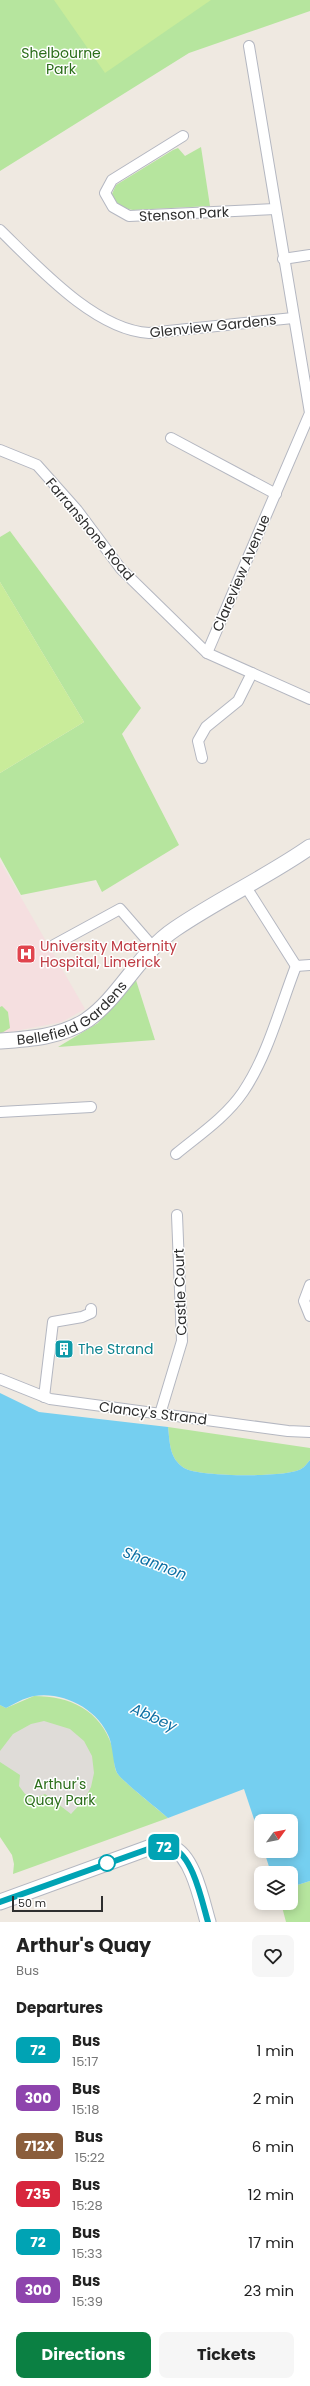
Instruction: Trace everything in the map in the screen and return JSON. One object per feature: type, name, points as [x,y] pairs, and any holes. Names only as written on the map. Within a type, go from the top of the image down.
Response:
[{"type":"street","points":[[249,46],[293,318]]},
{"type":"street","name":"Stenson Park","points":[[183,136],[112,180],[105,193],[113,207],[129,216],[275,209]]},
{"type":"street","name":"Glenview Gardens","points":[[0,230],[86,307],[114,325],[127,329],[149,333],[293,318],[310,413],[276,494]]},
{"type":"street","points":[[283,259],[310,255]]},
{"type":"street","points":[[171,438],[276,494]]},
{"type":"street","name":"Farranshone Road","points":[[0,450],[37,466],[77,510],[121,569],[207,652],[310,699]]},
{"type":"street","name":"Clareview Avenue","points":[[207,652],[276,494]]},
{"type":"street","points":[[202,758],[198,741],[206,727],[238,701],[252,673]]},
{"type":"street","name":"Bellefield Gardens","points":[[0,1041],[36,1039],[70,1030],[88,1020],[103,1005],[153,947],[175,929],[310,847]]},
{"type":"street","points":[[246,887],[296,966]]},
{"type":"street","points":[[54,945],[120,909],[153,947]]},
{"type":"street","points":[[296,966],[310,965]]},
{"type":"street","points":[[176,1154],[219,1120],[243,1093],[262,1055],[296,966]]},
{"type":"street","points":[[0,1112],[91,1107]]},
{"type":"street","name":"Castle Court","points":[[160,1414],[182,1341],[177,1215]]},
{"type":"street","points":[[310,1285],[304,1301],[310,1316]]},
{"type":"street","points":[[44,1397],[54,1318],[58,1320],[82,1317],[91,1313],[91,1308]]},
{"type":"street","name":"Clancy's Strand","points":[[0,1379],[44,1397],[288,1431],[310,1432]]},
{"type":"street","points":[[0,1902],[151,1848],[172,1848],[186,1858],[208,1922]]},
{"type":"shaded area","name":"University Maternity Hospital, Limerick","points":[[0,861],[85,1009],[62,1022],[0,1034]]},
{"type":"shaded area","points":[[44,1721],[70,1729],[84,1741],[92,1756],[94,1773],[91,1787],[84,1800],[71,1814],[45,1794],[35,1798],[25,1794],[19,1786],[20,1775],[0,1762],[0,1751],[13,1734],[31,1724]]},
{"type":"green space","name":"Shelbourne Park","points":[[0,0],[310,0],[310,11],[189,53],[0,171]]},
{"type":"green space","points":[[54,0],[211,0],[105,73]]},
{"type":"green space","points":[[201,147],[210,206],[133,210],[123,207],[113,198],[112,194],[116,185],[173,150],[178,148],[185,156]]},
{"type":"green space","points":[[10,531],[141,708],[122,734],[179,845],[102,892],[96,880],[21,895],[0,857],[0,773],[84,722],[0,582],[0,537]]},
{"type":"green space","points":[[0,582],[84,722],[0,773]]},
{"type":"green space","points":[[135,977],[155,1040],[58,1047],[98,1023]]},
{"type":"green space","points":[[2,1006],[8,1012],[10,1028],[0,1034],[0,1007]]},
{"type":"green space","points":[[168,1427],[310,1448],[310,1460],[301,1469],[278,1474],[224,1475],[193,1471],[184,1468],[175,1460],[171,1450]]},
{"type":"green space","name":"Arthur's Quay Park","points":[[34,1696],[60,1699],[71,1702],[92,1714],[107,1734],[113,1749],[117,1773],[133,1789],[168,1818],[13,1874],[14,1864],[12,1855],[0,1837],[0,1705],[6,1708]]},
{"type":"green space","points":[[310,1881],[310,1922],[286,1922],[283,1910],[298,1910],[298,1885]]},
{"type":"water","points":[[0,1393],[39,1412],[168,1427],[171,1450],[175,1460],[184,1468],[193,1471],[224,1475],[278,1474],[301,1469],[310,1460],[310,1881],[298,1885],[298,1866],[269,1866],[266,1858],[298,1858],[298,1814],[254,1814],[254,1819],[244,1789],[168,1818],[117,1773],[109,1737],[97,1718],[88,1710],[68,1699],[45,1695],[30,1697],[6,1708],[0,1705]]},
{"type":"bus line","name":"72","points":[[0,1902],[151,1848],[161,1846],[172,1848],[180,1852],[186,1858],[208,1922]]},
{"type":"place","name":"University Maternity Hospital, Limerick","points":[[26,954]]},
{"type":"place","name":"The Strand","points":[[64,1349]]},
{"type":"water label","name":"Shannon","points":[[155,1563]]},
{"type":"water label","name":"Abbey","points":[[154,1717]]}]
